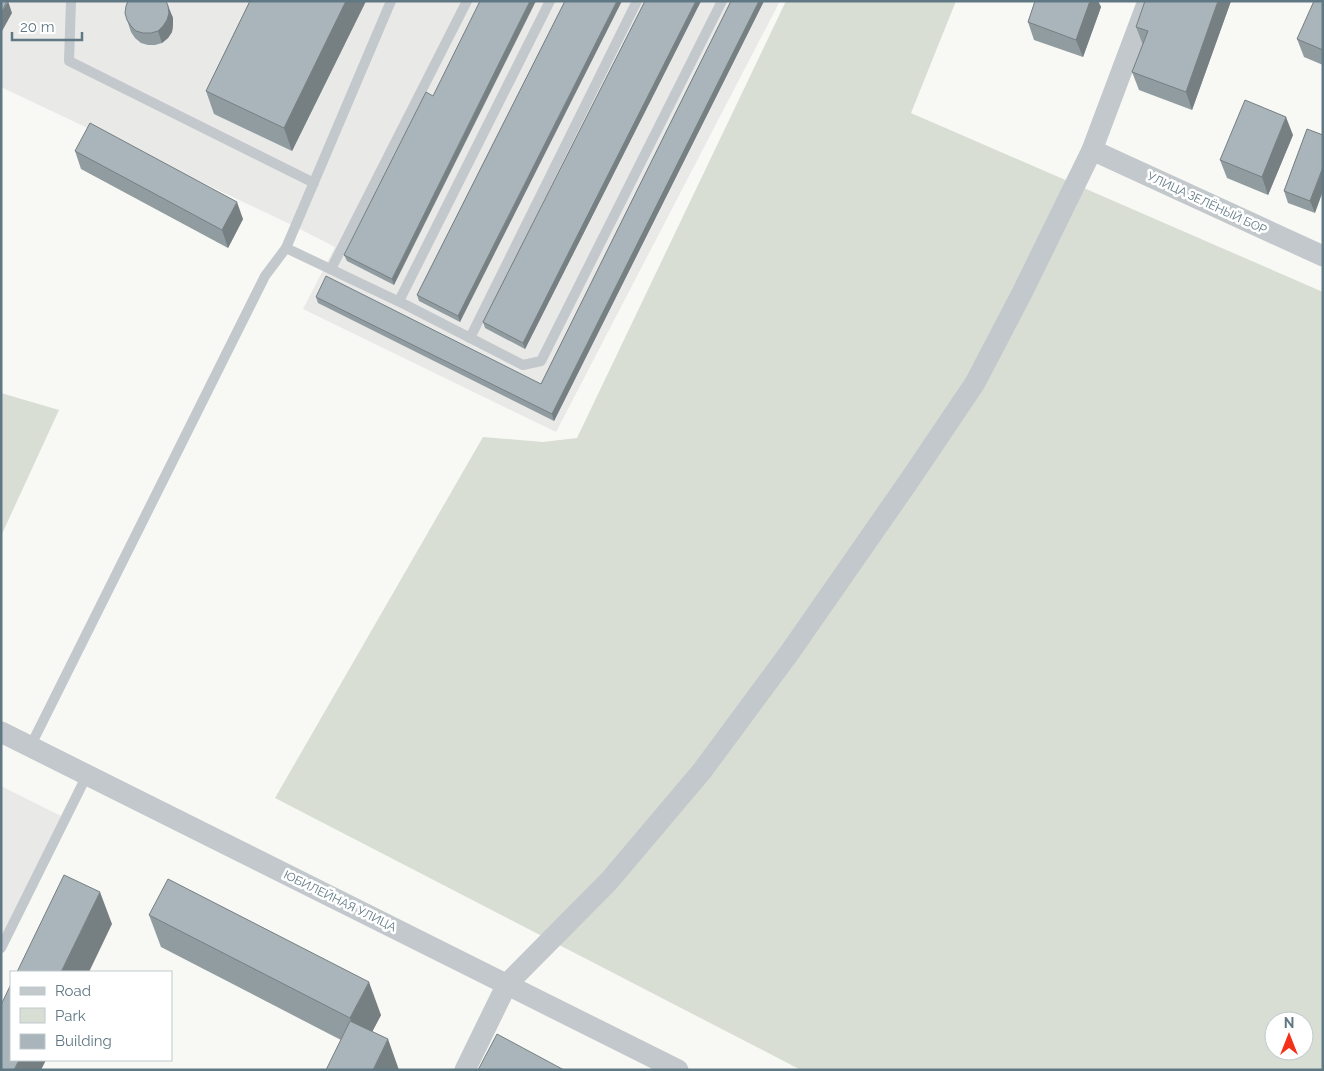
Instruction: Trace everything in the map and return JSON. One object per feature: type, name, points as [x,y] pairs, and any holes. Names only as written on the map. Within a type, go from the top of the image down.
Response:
[{"type":"street","points":[[465,1070],[507,984],[615,874],[702,771],[790,652],[975,383],[1023,291],[1092,150],[1148,1]]},
{"type":"street","name":"УЛИЦА ЗЕЛЁНЫЙ БОР","points":[[1092,150],[1323,256]]},
{"type":"street","name":"ЮБИЛЕЙНАЯ УЛИЦА","points":[[1,732],[678,1070]]},
{"type":"lane","points":[[71,1],[69,61],[314,183]]},
{"type":"lane","points":[[30,747],[265,276],[286,248],[391,1]]},
{"type":"lane","points":[[331,269],[467,1]]},
{"type":"lane","points":[[399,301],[550,1]]},
{"type":"lane","points":[[470,338],[637,1]]},
{"type":"lane","points":[[286,248],[399,301],[523,365],[541,361],[722,1]]},
{"type":"lane","points":[[1,948],[86,775]]},
{"type":"shaded area","points":[[1,1],[780,1],[556,432],[303,309],[335,247],[1,87]]},
{"type":"shaded area","points":[[1,786],[61,816],[1,937]]},
{"type":"green space","points":[[786,1],[956,1],[911,113],[1323,292],[1323,1070],[801,1070],[275,798],[483,437],[543,442],[577,438]]},
{"type":"green space","points":[[1,393],[59,410],[1,536]]},
{"type":"building","points":[[1,1],[7,1],[1,13]]},
{"type":"building","points":[[128,1],[166,1],[169,13],[167,20],[158,31],[143,33],[136,31],[127,20],[125,13]]},
{"type":"building","points":[[250,1],[346,1],[284,128],[206,91]]},
{"type":"building","points":[[480,1],[530,1],[392,279],[344,255],[426,92],[433,96]]},
{"type":"building","points":[[565,1],[617,1],[458,316],[417,295]]},
{"type":"building","points":[[645,1],[696,1],[523,343],[483,322]]},
{"type":"building","points":[[731,1],[759,1],[552,414],[316,297],[326,276],[541,384]]},
{"type":"building","points":[[1035,1],[1090,1],[1076,40],[1028,22]]},
{"type":"building","points":[[1145,1],[1218,1],[1186,92],[1132,72],[1148,31],[1136,27]]},
{"type":"building","points":[[1314,1],[1323,1],[1323,50],[1297,39]]},
{"type":"building","points":[[1245,100],[1286,117],[1262,177],[1220,160]]},
{"type":"building","points":[[90,123],[237,202],[222,230],[75,151]]},
{"type":"building","points":[[1307,129],[1323,135],[1323,167],[1310,201],[1284,191]]},
{"type":"building","points":[[64,875],[100,892],[61,971],[17,971]]},
{"type":"building","points":[[168,879],[369,982],[350,1018],[149,915]]},
{"type":"building","points":[[10,986],[10,1061],[18,1061],[14,1070],[1,1070],[1,1005]]},
{"type":"building","points":[[350,1021],[388,1039],[373,1070],[326,1070]]},
{"type":"building","points":[[497,1034],[564,1070],[478,1070]]}]
